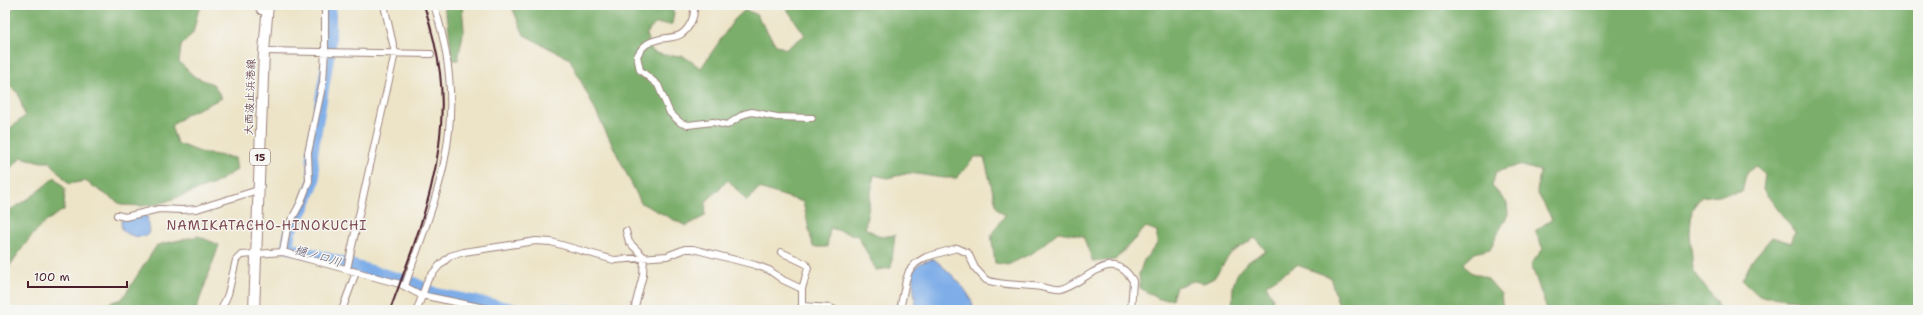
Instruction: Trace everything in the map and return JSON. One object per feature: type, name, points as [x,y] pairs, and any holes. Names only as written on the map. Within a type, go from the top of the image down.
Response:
[{"type":"main road","name":"大西波止浜港線","points":[[254,310],[267,9]]},
{"type":"street","points":[[257,5],[261,11],[267,9]]},
{"type":"street","points":[[283,252],[287,228],[300,204],[309,181],[308,153],[322,82],[325,51],[325,5]]},
{"type":"street","points":[[347,269],[395,53],[384,5]]},
{"type":"street","points":[[406,286],[438,186],[449,132],[449,77],[442,29],[434,5]]},
{"type":"street","points":[[693,5],[694,17],[684,33],[677,38],[655,40],[647,43],[637,56],[640,70],[658,84],[665,102],[675,118],[688,125],[713,122],[727,125],[744,114],[752,112],[777,117],[812,118]]},
{"type":"street","points":[[264,51],[431,54]]},
{"type":"street","points":[[117,215],[125,217],[159,210],[197,209],[258,190]]},
{"type":"street","points":[[626,231],[629,242],[644,257],[643,275],[634,310]]},
{"type":"street","points":[[416,310],[428,279],[450,256],[464,252],[536,241],[551,242],[614,260],[667,256],[685,249],[693,249],[755,265],[768,270],[783,280],[802,289]]},
{"type":"street","points":[[900,310],[909,271],[916,263],[926,257],[957,248],[968,253],[975,268],[986,280],[1053,290],[1065,288],[1101,268],[1117,266],[1124,270],[1133,281],[1131,310]]},
{"type":"street","points":[[221,310],[230,287],[236,260],[241,255],[283,252],[406,286],[421,295],[494,310]]},
{"type":"street","points":[[781,252],[806,264],[808,268],[802,289],[800,308],[831,308],[835,310]]},
{"type":"street","points":[[342,310],[356,272]]},
{"type":"green space","points":[[15,5],[203,5],[198,12],[193,33],[181,46],[179,62],[195,77],[213,84],[222,98],[187,114],[171,126],[177,143],[200,152],[235,158],[237,170],[214,184],[159,204],[142,206],[122,205],[85,181],[69,184],[50,162],[41,162],[21,157],[12,168],[5,171],[5,130],[9,129],[25,116],[18,93],[5,83],[5,20]]},
{"type":"green space","points":[[443,5],[462,5],[464,29],[458,60],[452,60],[448,22]]},
{"type":"green space","points":[[511,5],[662,5],[674,12],[672,24],[655,24],[646,34],[651,51],[663,55],[683,56],[701,68],[734,20],[745,10],[756,14],[776,45],[786,49],[805,35],[784,5],[1918,5],[1918,310],[1809,310],[1797,300],[1759,296],[1742,280],[1753,259],[1772,237],[1791,243],[1795,232],[1763,190],[1765,174],[1756,166],[1746,174],[1742,192],[1701,197],[1692,209],[1690,233],[1693,270],[1716,301],[1718,310],[1547,310],[1531,264],[1543,249],[1535,231],[1552,219],[1537,192],[1540,171],[1519,165],[1496,172],[1492,186],[1507,203],[1508,214],[1490,249],[1475,253],[1464,263],[1470,272],[1487,278],[1501,294],[1503,310],[1340,310],[1330,277],[1297,265],[1266,285],[1273,299],[1269,310],[1230,310],[1233,288],[1240,270],[1244,265],[1266,251],[1255,238],[1231,253],[1214,278],[1204,283],[1193,281],[1176,287],[1172,299],[1159,299],[1140,288],[1139,274],[1144,260],[1157,244],[1157,231],[1146,227],[1115,260],[1093,262],[1083,236],[1058,232],[1034,252],[1008,265],[995,263],[991,235],[1005,215],[997,208],[984,157],[975,157],[957,178],[943,178],[910,173],[887,178],[874,175],[865,228],[881,237],[895,235],[891,268],[876,270],[858,236],[830,228],[827,247],[813,247],[803,202],[759,188],[747,201],[728,180],[706,202],[705,216],[686,226],[641,203],[570,59],[524,35]]},
{"type":"green space","points":[[55,177],[65,189],[64,210],[45,222],[24,245],[5,272],[5,213],[31,197]]},
{"type":"green space","points":[[198,236],[219,245],[196,310],[97,310],[98,307],[122,299],[157,245]]},
{"type":"water","points":[[147,215],[149,231],[147,236],[134,236],[122,230],[121,221],[125,218]]},
{"type":"water","points":[[934,259],[965,289],[972,304],[973,310],[916,310],[912,272],[920,263]]},
{"type":"waterway","name":"樋ノ口川","points":[[330,5],[330,46],[312,154],[314,181],[303,209],[290,231],[287,247],[414,283],[436,294],[518,310]]},
{"type":"waterway","name":"樋ノ口川","points":[[552,310],[565,310]]},
{"type":"railway","points":[[390,310],[421,224],[436,165],[440,134],[442,104],[440,73],[434,39],[424,5]]},
{"type":"district","name":"NAMIKATACHO-HINOKUCHI","points":[[267,225]]}]
